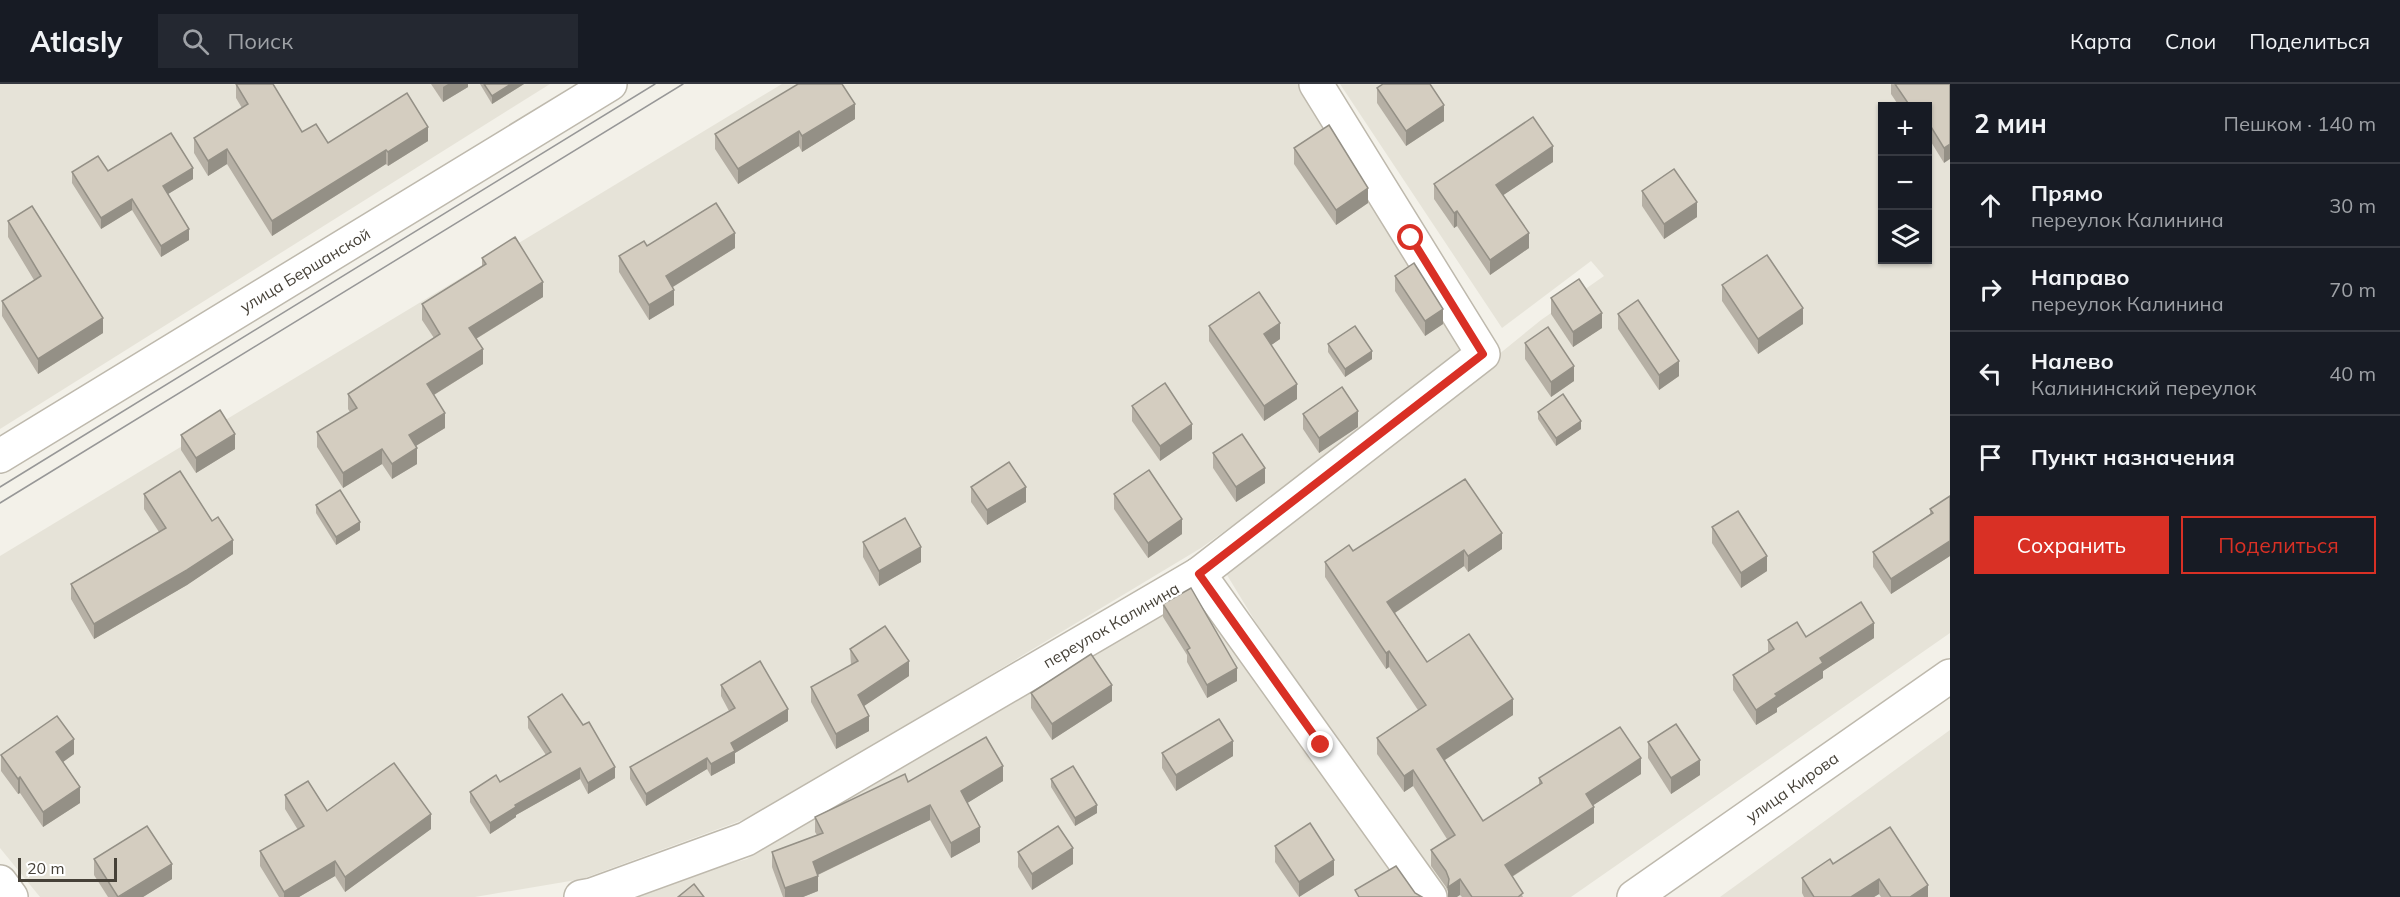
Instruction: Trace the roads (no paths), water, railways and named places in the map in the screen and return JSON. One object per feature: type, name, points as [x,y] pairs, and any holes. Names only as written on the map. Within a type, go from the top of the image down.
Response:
[{"type":"street","name":"улица Бершанской","points":[[0,456],[610,84]]},
{"type":"street","name":"переулок Калинина","points":[[581,897],[592,896],[746,839],[1199,574],[1483,354],[1316,84]]},
{"type":"street","points":[[1199,574],[1430,897]]},
{"type":"street","name":"улица Кирова","points":[[1634,897],[1950,676]]},
{"type":"street","points":[[0,882],[11,897]]},
{"type":"tram line","points":[[0,487],[655,84]]},
{"type":"tram line","points":[[0,503],[683,84]]}]
